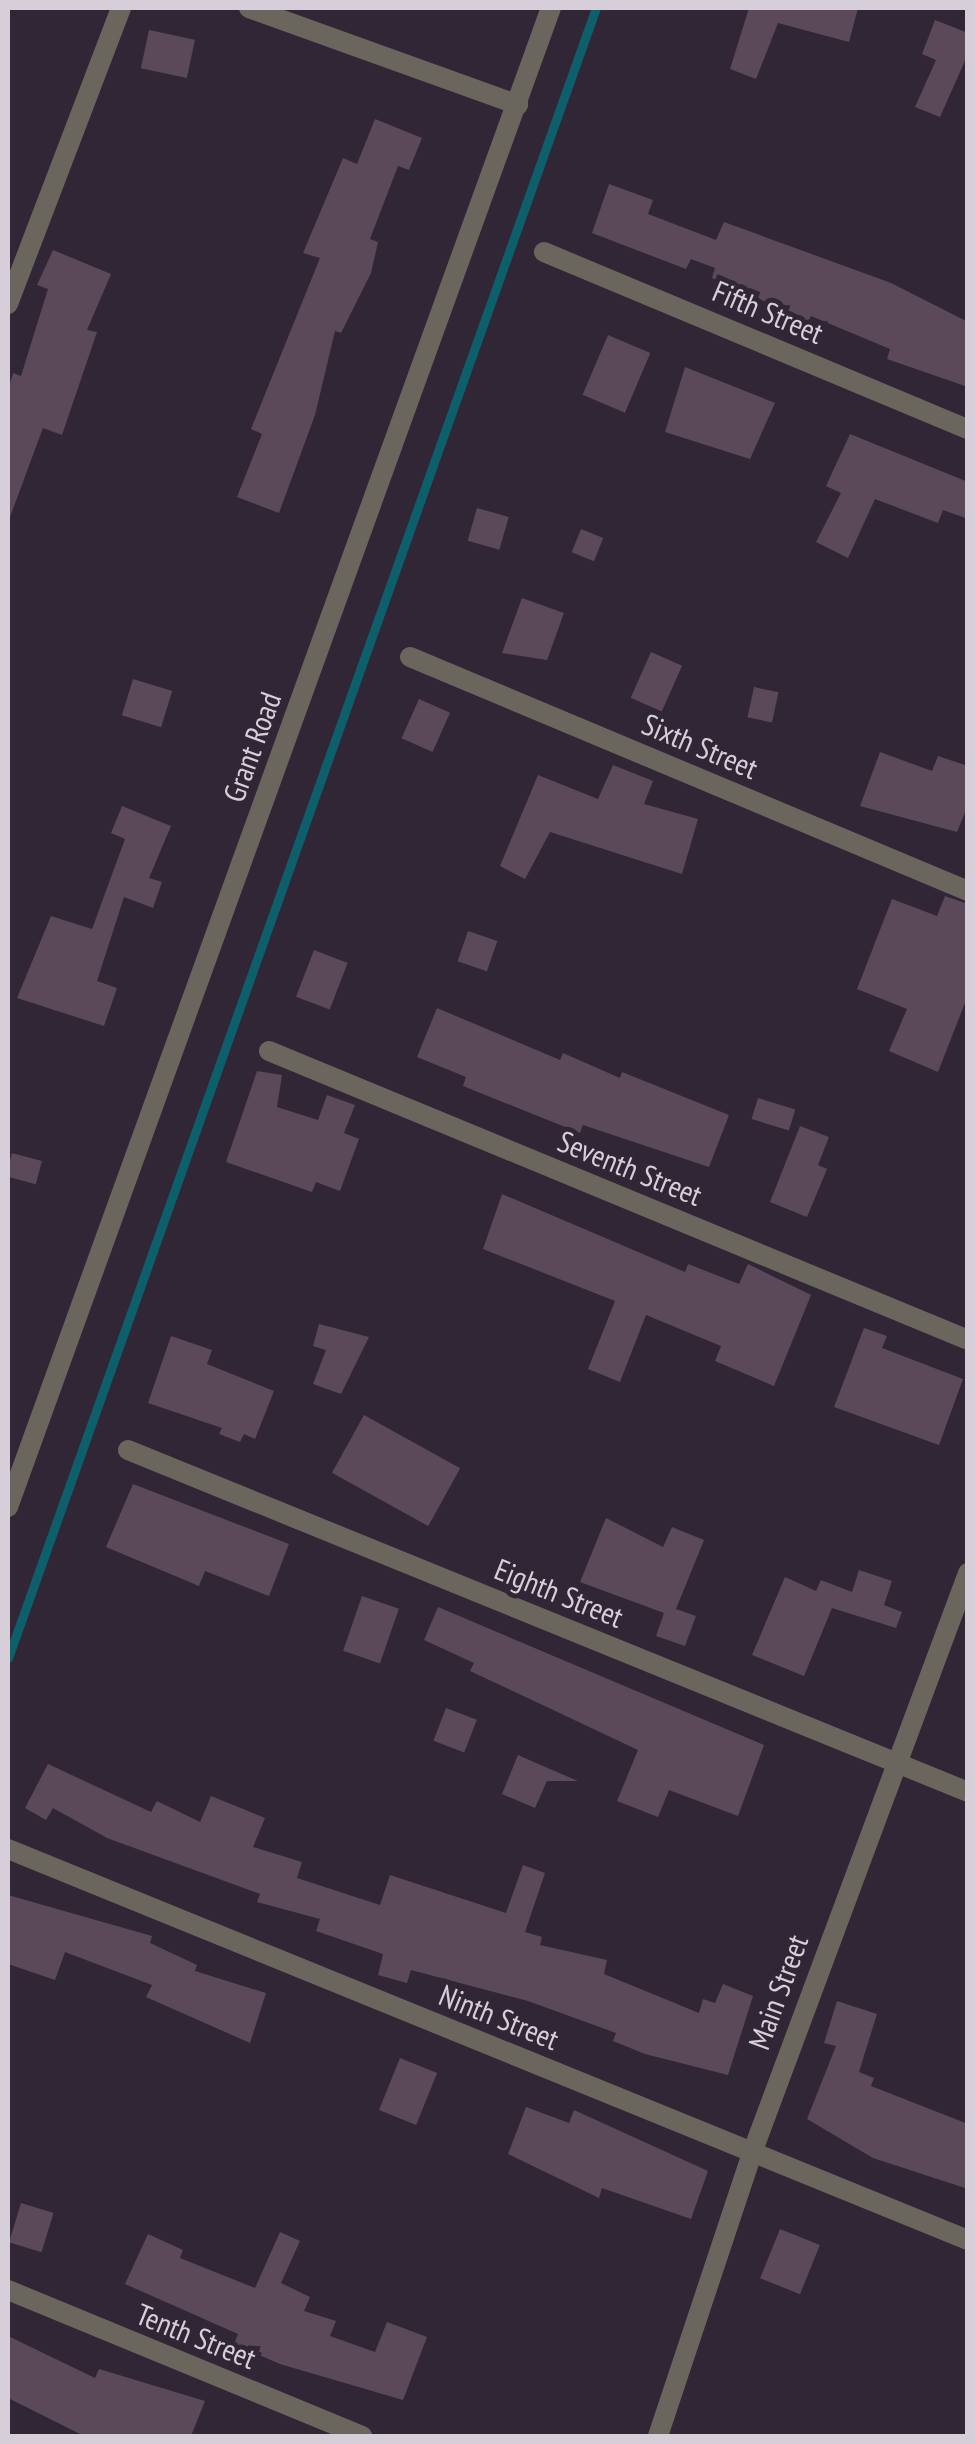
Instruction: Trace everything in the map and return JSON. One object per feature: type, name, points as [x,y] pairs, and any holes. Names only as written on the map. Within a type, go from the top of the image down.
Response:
[{"type":"street","points":[[8,304],[121,8]]},
{"type":"street","points":[[249,8],[518,104]]},
{"type":"street","name":"Grant Road","points":[[8,1507],[551,8]]},
{"type":"street","name":"Fifth Street","points":[[544,252],[968,428]]},
{"type":"street","name":"Sixth Street","points":[[410,658],[968,891]]},
{"type":"street","name":"Seventh Street","points":[[268,1052],[968,1340]]},
{"type":"street","name":"Eighth Street","points":[[128,1450],[968,1792]]},
{"type":"street","name":"Main Street","points":[[658,2436],[752,2153],[894,1762],[968,1573]]},
{"type":"street","name":"Ninth Street","points":[[8,1849],[968,2240]]},
{"type":"street","name":"Tenth Street","points":[[8,2290],[362,2436]]},
{"type":"building","points":[[749,8],[858,8],[849,42],[778,23],[756,79],[730,69]]},
{"type":"building","points":[[935,20],[968,33],[968,54],[940,117],[915,107],[936,60],[922,54]]},
{"type":"building","points":[[149,30],[195,40],[187,78],[141,68]]},
{"type":"building","points":[[375,119],[422,138],[409,170],[398,166],[370,239],[378,242],[371,273],[341,333],[335,331],[315,415],[279,513],[237,497],[262,434],[251,429],[320,258],[303,253],[343,158],[357,164]]},
{"type":"building","points":[[609,184],[653,200],[648,214],[716,240],[724,222],[891,283],[968,322],[968,387],[887,359],[890,349],[811,316],[804,331],[768,318],[773,305],[712,278],[715,268],[691,259],[686,269],[592,233]]},
{"type":"building","points":[[53,250],[111,274],[87,330],[97,332],[62,435],[43,428],[10,517],[8,390],[13,373],[21,376],[48,289],[37,285]]},
{"type":"building","points":[[608,335],[650,353],[625,413],[583,395]]},
{"type":"building","points":[[685,367],[775,403],[750,459],[665,432]]},
{"type":"building","points":[[850,434],[968,482],[968,519],[943,510],[938,523],[875,499],[848,558],[816,542],[841,493],[826,486]]},
{"type":"building","points":[[477,508],[509,517],[499,550],[468,541]]},
{"type":"building","points":[[581,529],[603,538],[594,561],[572,552]]},
{"type":"building","points":[[522,598],[564,613],[547,660],[502,653]]},
{"type":"building","points":[[651,652],[682,666],[662,712],[631,698]]},
{"type":"building","points":[[133,679],[172,691],[161,727],[122,715]]},
{"type":"building","points":[[754,687],[778,692],[772,723],[748,717]]},
{"type":"building","points":[[419,699],[450,713],[433,752],[402,738]]},
{"type":"building","points":[[880,752],[932,771],[938,756],[968,766],[968,805],[957,832],[860,806]]},
{"type":"building","points":[[613,765],[653,781],[644,804],[698,819],[682,874],[550,832],[525,879],[500,866],[538,775],[598,799]]},
{"type":"building","points":[[122,806],[171,826],[149,878],[162,882],[153,908],[124,897],[97,981],[117,988],[104,1026],[17,998],[51,916],[92,929],[125,839],[111,833]]},
{"type":"building","points":[[945,896],[968,904],[968,995],[938,1072],[889,1051],[907,1009],[857,989],[892,899],[937,916]]},
{"type":"building","points":[[468,931],[497,941],[487,971],[458,961]]},
{"type":"building","points":[[314,950],[348,963],[330,1010],[296,997]]},
{"type":"building","points":[[437,1008],[560,1060],[563,1053],[620,1078],[622,1072],[729,1115],[709,1167],[583,1125],[580,1133],[463,1086],[466,1077],[417,1057]]},
{"type":"building","points":[[257,1071],[282,1075],[277,1107],[318,1120],[327,1095],[355,1105],[344,1133],[359,1139],[340,1191],[316,1182],[312,1192],[226,1162]]},
{"type":"building","points":[[758,1098],[795,1109],[789,1130],[752,1119]]},
{"type":"building","points":[[800,1126],[829,1137],[818,1165],[827,1169],[807,1217],[770,1202]]},
{"type":"building","points":[[12,1153],[42,1161],[36,1184],[8,1177]]},
{"type":"building","points":[[502,1194],[685,1272],[688,1264],[739,1284],[748,1264],[811,1295],[774,1386],[715,1361],[721,1346],[646,1315],[620,1382],[588,1369],[615,1301],[483,1249]]},
{"type":"building","points":[[319,1324],[369,1337],[341,1394],[313,1384],[326,1350],[313,1346]]},
{"type":"building","points":[[864,1328],[887,1336],[882,1348],[963,1379],[939,1445],[834,1407]]},
{"type":"building","points":[[171,1336],[212,1350],[207,1364],[274,1391],[255,1439],[244,1434],[240,1442],[219,1434],[222,1428],[148,1403]]},
{"type":"building","points":[[364,1415],[460,1468],[428,1526],[332,1473]]},
{"type":"building","points":[[133,1484],[289,1544],[269,1596],[205,1571],[199,1586],[106,1547]]},
{"type":"building","points":[[606,1518],[663,1547],[672,1527],[704,1540],[676,1609],[696,1616],[685,1646],[656,1636],[664,1613],[580,1582]]},
{"type":"building","points":[[859,1570],[892,1581],[884,1605],[902,1612],[896,1628],[832,1608],[804,1676],[752,1655],[785,1577],[816,1591],[821,1580],[852,1592]]},
{"type":"building","points":[[362,1596],[399,1609],[380,1664],[343,1651]]},
{"type":"building","points":[[438,1607],[764,1745],[738,1816],[669,1790],[658,1817],[617,1801],[638,1750],[470,1671],[474,1663],[424,1640]]},
{"type":"building","points":[[446,1708],[477,1720],[464,1753],[433,1741]]},
{"type":"building","points":[[518,1755],[578,1781],[547,1781],[535,1808],[502,1794]]},
{"type":"building","points":[[48,1764],[151,1812],[157,1801],[200,1822],[211,1796],[265,1818],[253,1847],[302,1862],[297,1878],[380,1905],[390,1875],[506,1913],[523,1865],[545,1873],[525,1932],[542,1937],[540,1945],[607,1960],[604,1974],[699,2013],[703,1999],[715,2003],[723,1984],[753,1996],[728,2075],[645,2054],[613,2041],[616,2033],[528,2001],[411,1970],[407,1983],[378,1975],[383,1954],[316,1931],[320,1919],[257,1902],[260,1894],[107,1838],[53,1808],[46,1820],[25,1808]]},
{"type":"building","points":[[8,1895],[152,1936],[150,1943],[197,1965],[195,1971],[266,1993],[250,2043],[146,1997],[152,1985],[65,1952],[55,1980],[8,1964]]},
{"type":"building","points":[[837,2001],[877,2014],[859,2072],[874,2078],[871,2086],[968,2124],[968,2189],[873,2158],[807,2119],[836,2046],[824,2043]]},
{"type":"building","points":[[400,2058],[437,2073],[416,2125],[379,2110]]},
{"type":"building","points":[[526,2107],[569,2123],[574,2110],[708,2171],[691,2219],[602,2188],[599,2198],[508,2154]]},
{"type":"building","points":[[21,2203],[54,2213],[42,2252],[9,2242]]},
{"type":"building","points":[[780,2229],[820,2245],[800,2294],[760,2278]]},
{"type":"building","points":[[280,2232],[300,2241],[281,2283],[310,2297],[304,2311],[336,2321],[330,2336],[375,2352],[387,2322],[427,2337],[403,2400],[280,2364],[234,2344],[238,2334],[125,2284],[148,2234],[183,2250],[180,2258],[255,2288]]},
{"type":"building","points":[[8,2336],[95,2378],[99,2369],[205,2401],[191,2436],[84,2436],[8,2398]]},
{"type":"waterway","points":[[8,1658],[596,8]]}]
